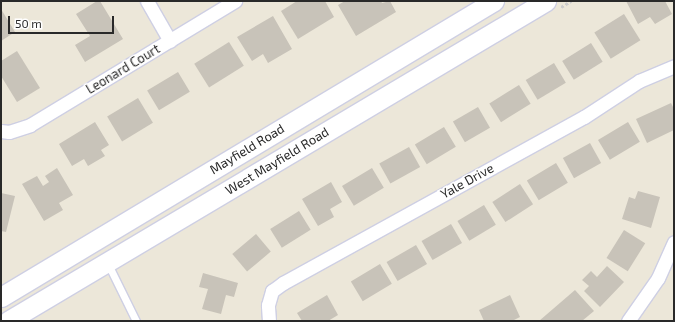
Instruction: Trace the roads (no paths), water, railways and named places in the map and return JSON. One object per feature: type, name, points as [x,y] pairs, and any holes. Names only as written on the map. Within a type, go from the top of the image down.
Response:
[{"type":"main road","name":"Mayfield Road","points":[[1,297],[494,1]]},
{"type":"main road","name":"West Mayfield Road","points":[[8,321],[546,1]]},
{"type":"street","points":[[146,1],[170,41]]},
{"type":"street","name":"Leonard Court","points":[[5,132],[30,125],[235,1]]},
{"type":"street","name":"Yale Drive","points":[[269,321],[268,305],[272,291],[283,283],[584,117],[639,81],[674,66]]},
{"type":"street","points":[[628,321],[654,284],[669,267],[674,242]]},
{"type":"lane","points":[[107,262],[136,321]]}]
